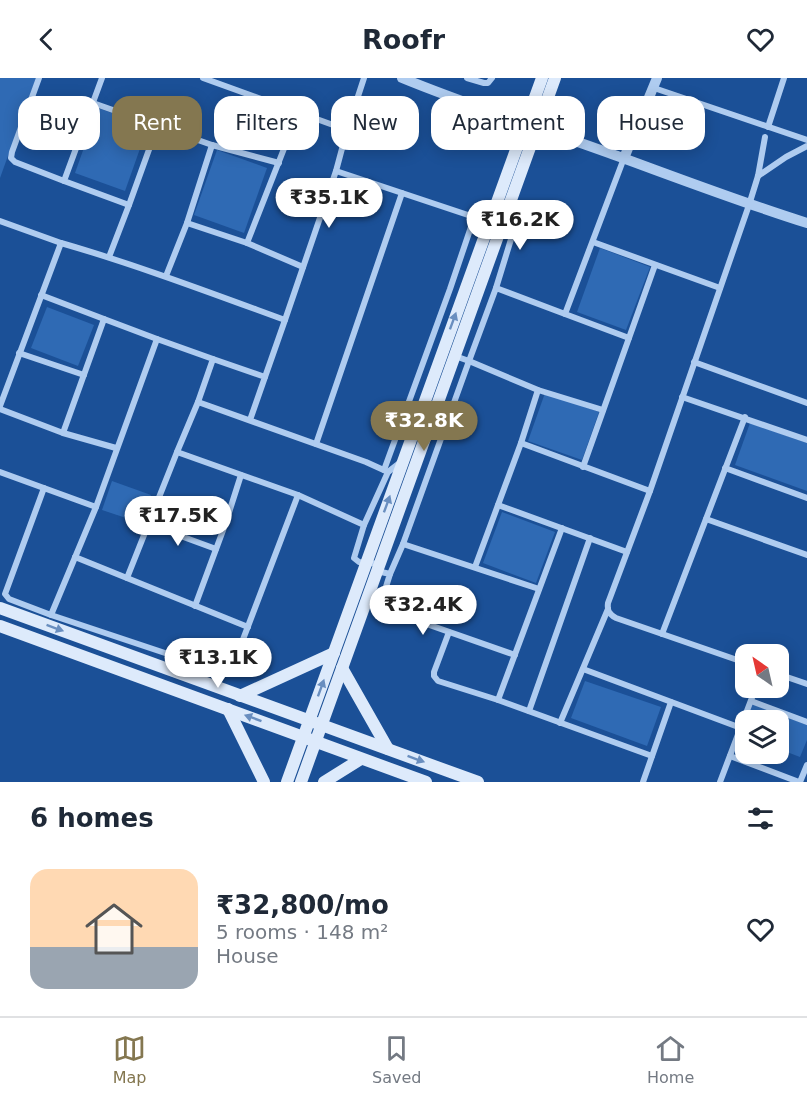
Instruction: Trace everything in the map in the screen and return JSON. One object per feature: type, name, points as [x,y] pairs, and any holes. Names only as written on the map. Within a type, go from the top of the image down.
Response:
[{"type":"main road","points":[[538,96],[542,78]]},
{"type":"main road","points":[[546,96],[555,78]]},
{"type":"main road","points":[[287,782],[315,723],[334,653],[402,462],[489,222],[520,150]]},
{"type":"main road","points":[[315,723],[342,668],[503,222],[524,150]]},
{"type":"main road","points":[[0,608],[478,782]]},
{"type":"main road","points":[[0,626],[426,782]]},
{"type":"main road","points":[[240,696],[334,653]]},
{"type":"main road","points":[[342,668],[388,749]]},
{"type":"main road","points":[[228,709],[264,782]]},
{"type":"main road","points":[[301,782],[309,739]]},
{"type":"main road","points":[[324,782],[361,759]]},
{"type":"street","points":[[39,78],[11,158],[15,162],[129,205]]},
{"type":"street","points":[[96,96],[102,78]]},
{"type":"street","points":[[203,78],[252,96]]},
{"type":"street","points":[[358,96],[364,78]]},
{"type":"street","points":[[402,78],[417,81],[455,96]]},
{"type":"street","points":[[467,78],[484,83],[488,83],[492,78]]},
{"type":"street","points":[[768,127],[784,78]]},
{"type":"street","points":[[565,314],[655,83],[807,140]]},
{"type":"street","points":[[560,723],[608,609],[608,603],[650,491],[749,205],[758,176],[765,137]]},
{"type":"street","points":[[202,141],[279,163]]},
{"type":"street","points":[[166,276],[187,223],[212,145]]},
{"type":"street","points":[[585,145],[749,205],[807,223]]},
{"type":"street","points":[[758,176],[807,146]]},
{"type":"street","points":[[64,180],[75,150]]},
{"type":"street","points":[[109,257],[149,150]]},
{"type":"street","points":[[247,243],[284,150]]},
{"type":"street","points":[[250,420],[342,150]]},
{"type":"street","points":[[336,171],[489,222]]},
{"type":"street","points":[[316,444],[402,193]]},
{"type":"street","points":[[390,574],[354,558],[474,218]]},
{"type":"street","points":[[0,221],[166,276],[285,320]]},
{"type":"street","points":[[503,222],[511,230],[512,236],[496,288],[380,606],[514,655]]},
{"type":"street","points":[[187,223],[247,243],[303,267]]},
{"type":"street","points":[[593,242],[720,288]]},
{"type":"street","points":[[61,243],[0,408],[63,433],[116,448]]},
{"type":"street","points":[[583,467],[655,265]]},
{"type":"street","points":[[496,288],[629,338]]},
{"type":"street","points":[[41,295],[213,360],[265,377]]},
{"type":"street","points":[[63,433],[104,318]]},
{"type":"street","points":[[51,615],[96,507],[157,339]]},
{"type":"street","points":[[19,353],[84,375]]},
{"type":"street","points":[[454,355],[538,390],[603,410]]},
{"type":"street","points":[[127,578],[213,360]]},
{"type":"street","points":[[694,362],[807,403]]},
{"type":"street","points":[[475,567],[538,390]]},
{"type":"street","points":[[682,397],[807,440]]},
{"type":"street","points":[[198,402],[386,471]]},
{"type":"street","points":[[662,634],[744,417]]},
{"type":"street","points":[[521,443],[650,491]]},
{"type":"street","points":[[177,452],[298,495],[364,525]]},
{"type":"street","points":[[386,471],[402,462]]},
{"type":"street","points":[[725,468],[807,498]]},
{"type":"street","points":[[0,472],[96,507]]},
{"type":"street","points":[[195,606],[241,475]]},
{"type":"street","points":[[44,488],[5,594],[9,599],[219,671],[230,668],[234,663],[298,495]]},
{"type":"street","points":[[498,505],[627,552]]},
{"type":"street","points":[[706,519],[807,554]]},
{"type":"street","points":[[148,524],[216,549]]},
{"type":"street","points":[[498,700],[562,528]]},
{"type":"street","points":[[529,711],[590,538]]},
{"type":"street","points":[[403,544],[539,589]]},
{"type":"street","points":[[75,557],[248,627]]},
{"type":"street","points":[[608,609],[616,618],[735,659]]},
{"type":"street","points":[[448,632],[434,672],[438,681],[498,700],[652,756]]},
{"type":"street","points":[[583,669],[735,726]]},
{"type":"street","points":[[789,678],[807,684]]},
{"type":"street","points":[[748,710],[752,698]]},
{"type":"street","points":[[751,701],[807,722]]},
{"type":"street","points":[[643,782],[671,702]]},
{"type":"street","points":[[720,782],[735,743]]},
{"type":"street","points":[[730,756],[800,782],[807,765]]},
{"type":"shaded area","points":[[0,78],[36,78],[30,96],[18,96],[18,128],[0,178]]},
{"type":"shaded area","points":[[100,109],[112,113],[112,150],[140,150],[125,191],[75,173],[83,150],[100,150]]},
{"type":"shaded area","points":[[217,150],[267,168],[244,233],[194,215]]},
{"type":"shaded area","points":[[600,248],[650,267],[626,330],[577,312]]},
{"type":"shaded area","points":[[47,307],[94,325],[78,366],[31,348]]},
{"type":"shaded area","points":[[545,393],[599,412],[582,460],[528,441]]},
{"type":"shaded area","points":[[750,423],[807,443],[807,491],[735,465]]},
{"type":"shaded area","points":[[112,481],[151,495],[141,523],[102,510]]},
{"type":"shaded area","points":[[502,512],[555,532],[536,583],[483,563]]},
{"type":"shaded area","points":[[585,681],[661,707],[647,746],[571,718]]},
{"type":"shaded area","points":[[752,704],[768,710],[750,710]]},
{"type":"shaded area","points":[[789,718],[807,725],[807,740],[800,757],[789,753]]}]
